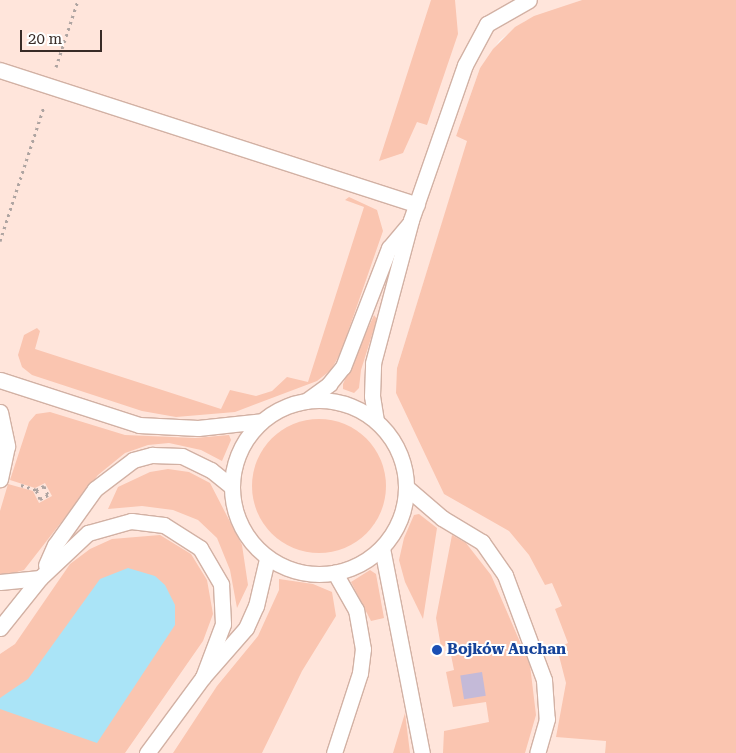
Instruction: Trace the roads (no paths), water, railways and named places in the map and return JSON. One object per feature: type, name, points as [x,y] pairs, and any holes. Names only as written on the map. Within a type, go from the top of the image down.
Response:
[{"type":"lane","points":[[376,421],[372,396],[373,362],[416,205],[479,35],[496,16],[529,0]]},
{"type":"lane","points":[[0,70],[416,205]]},
{"type":"lane","points":[[306,401],[329,384],[343,367],[389,248],[412,220]]},
{"type":"lane","points":[[0,380],[139,425],[198,428],[262,422]]},
{"type":"lane","points":[[306,401],[332,401],[356,408],[376,421],[392,440],[403,463],[406,487],[404,509],[382,548],[361,564],[335,573],[309,574],[267,559],[240,523],[232,487],[236,462],[246,440],[262,422],[283,408],[306,401]]},
{"type":"lane","points":[[0,412],[7,446],[0,479]]},
{"type":"lane","points":[[40,578],[55,545],[95,489],[128,462],[152,455],[182,456],[211,470],[232,487]]},
{"type":"lane","points":[[406,487],[442,518],[474,535],[499,564],[540,661],[547,697],[545,727],[537,753]]},
{"type":"lane","points":[[0,628],[40,578],[75,541],[102,526],[146,521],[178,531],[209,559],[224,598],[221,634],[203,676]]},
{"type":"lane","points":[[382,548],[422,753]]},
{"type":"lane","points":[[147,753],[203,676],[246,628],[256,606],[267,559]]},
{"type":"lane","points":[[334,753],[355,690],[363,649],[356,610],[335,573]]},
{"type":"lane","points":[[0,582],[40,578]]},
{"type":"water","points":[[128,568],[155,576],[165,585],[175,605],[175,625],[97,743],[0,709],[0,698],[28,679],[100,579]]},
{"type":"place","name":"Bojków Auchan","points":[[437,650]]}]
